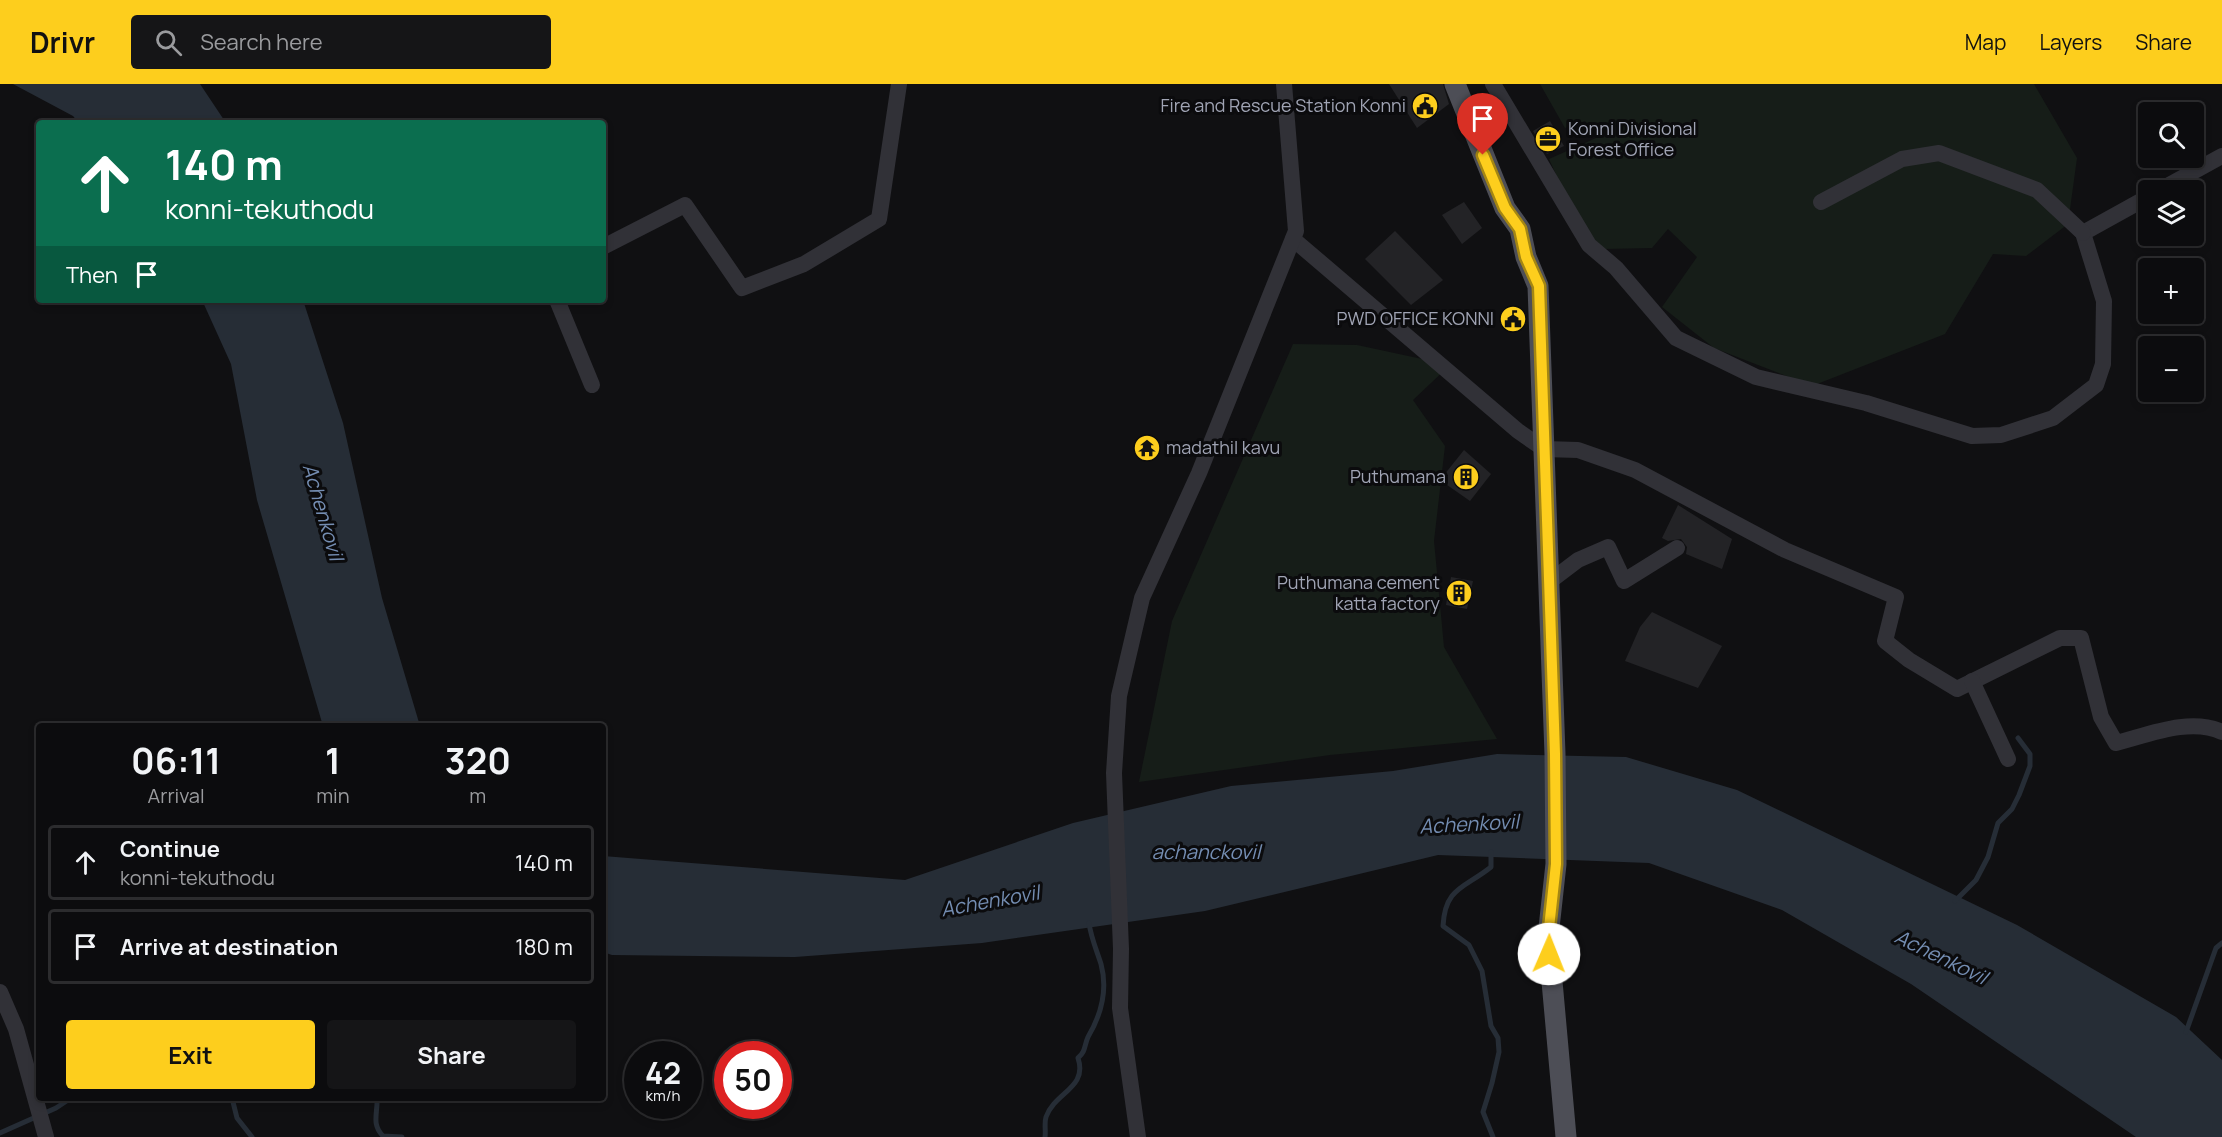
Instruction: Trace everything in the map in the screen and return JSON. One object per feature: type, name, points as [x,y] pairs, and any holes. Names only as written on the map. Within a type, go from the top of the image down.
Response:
[{"type":"main road","points":[[1455,84],[1505,208],[1520,229],[1526,257],[1539,286],[1555,754],[1556,864],[1548,937],[1566,1137]]},
{"type":"street","points":[[606,245],[685,205],[742,288],[804,264],[879,219],[899,84]]},
{"type":"street","points":[[1138,1137],[1120,1008],[1121,949],[1114,773],[1119,696],[1142,598],[1199,473],[1296,231],[1284,84]]},
{"type":"street","points":[[1493,84],[1589,245],[1616,268],[1676,338],[1756,377],[1866,404],[1972,436],[2001,435],[2053,418],[2096,385],[2103,364],[2104,302],[2083,233],[2037,190],[1939,153],[1902,159],[1821,202]]},
{"type":"street","points":[[2178,180],[2222,156]]},
{"type":"street","points":[[2083,233],[2138,203]]},
{"type":"street","points":[[1293,239],[1510,425],[1544,449],[1578,450],[1635,470],[1785,550],[1896,597],[1885,641],[1909,660],[1957,689],[2060,638],[2081,638],[2101,717],[2116,742],[2186,726],[2222,732]]},
{"type":"street","points":[[557,303],[592,385]]},
{"type":"street","points":[[1549,582],[1578,560],[1608,547],[1624,581],[1677,548]]},
{"type":"street","points":[[1972,681],[2008,759]]},
{"type":"street","points":[[0,992],[16,1029],[45,1137]]},
{"type":"shaded area","points":[[1540,84],[2034,84],[2077,158],[2068,224],[2026,256],[1993,254],[1945,334],[1812,386],[1714,348],[1662,307],[1697,257],[1668,229],[1652,248],[1603,249],[1583,234],[1549,159],[1596,138],[1585,121],[1565,128]]},
{"type":"shaded area","points":[[1293,344],[1357,345],[1450,365],[1413,400],[1445,446],[1434,541],[1444,647],[1497,739],[1330,755],[1139,782],[1172,621]]},
{"type":"water","points":[[13,84],[200,84],[224,120],[76,120]]},
{"type":"water","name":"Achenkovil","points":[[203,303],[304,303],[343,423],[382,598],[419,723],[322,723],[257,500],[231,364]]},
{"type":"water","name":"achanckovil","points":[[1497,754],[1626,757],[1737,790],[2017,925],[2176,1017],[2222,1060],[2222,1137],[2136,1137],[1911,984],[1782,910],[1649,863],[1438,855],[1205,911],[982,943],[795,957],[612,955],[606,953],[606,856],[905,880],[1073,823],[1231,786],[1393,771]]},
{"type":"building","name":"Fire and Rescue Station Konni","points":[[1389,84],[1443,84],[1449,104],[1417,128]]},
{"type":"building","name":"Konni Divisional Forest Office","points":[[1550,121],[1564,146],[1547,154],[1533,131]]},
{"type":"building","points":[[1464,202],[1482,228],[1462,244],[1442,215]]},
{"type":"building","points":[[1395,231],[1443,280],[1411,305],[1365,259]]},
{"type":"building","name":"Puthumana","points":[[1464,450],[1491,474],[1470,501],[1440,480]]},
{"type":"building","points":[[1678,505],[1732,539],[1722,569],[1686,554],[1687,547],[1681,539],[1668,541],[1662,538]]},
{"type":"building","name":"Puthumana cement katta factory","points":[[1451,577],[1473,581],[1467,609],[1446,605]]},
{"type":"building","points":[[1652,612],[1722,646],[1698,688],[1625,661],[1640,627]]},
{"type":"waterway","points":[[1955,901],[1976,880],[1988,857],[1998,823],[2012,809],[2019,795],[2030,766],[2030,754],[2018,738]]},
{"type":"waterway","points":[[1491,852],[1491,867],[1452,896],[1448,903],[1443,926],[1469,945],[1482,971],[1491,1026],[1498,1038],[1499,1052],[1483,1112],[1493,1137]]},
{"type":"waterway","points":[[1045,1137],[1045,1119],[1056,1101],[1075,1083],[1080,1068],[1078,1058],[1084,1051],[1102,1002],[1103,974],[1089,923]]},
{"type":"waterway","points":[[2186,1032],[2216,948],[2222,943]]},
{"type":"waterway","points":[[0,1133],[66,1101]]},
{"type":"waterway","points":[[233,1101],[237,1118],[252,1137]]},
{"type":"waterway","points":[[377,1101],[376,1123],[379,1132],[383,1136],[402,1137]]},
{"type":"place","name":"Fire and Rescue Station Konni","points":[[1425,106]]},
{"type":"place","name":"Konni Divisional Forest Office","points":[[1548,139]]},
{"type":"place","name":"PWD OFFICE KONNI","points":[[1513,319]]},
{"type":"place","name":"madathil kavu","points":[[1147,448]]},
{"type":"place","name":"Puthumana","points":[[1466,477]]},
{"type":"place","name":"Puthumana cement katta factory","points":[[1459,593]]},
{"type":"route","points":[[1483,155],[1505,208],[1520,229],[1526,257],[1539,286],[1555,754],[1556,864],[1548,937],[1549,954]]}]
